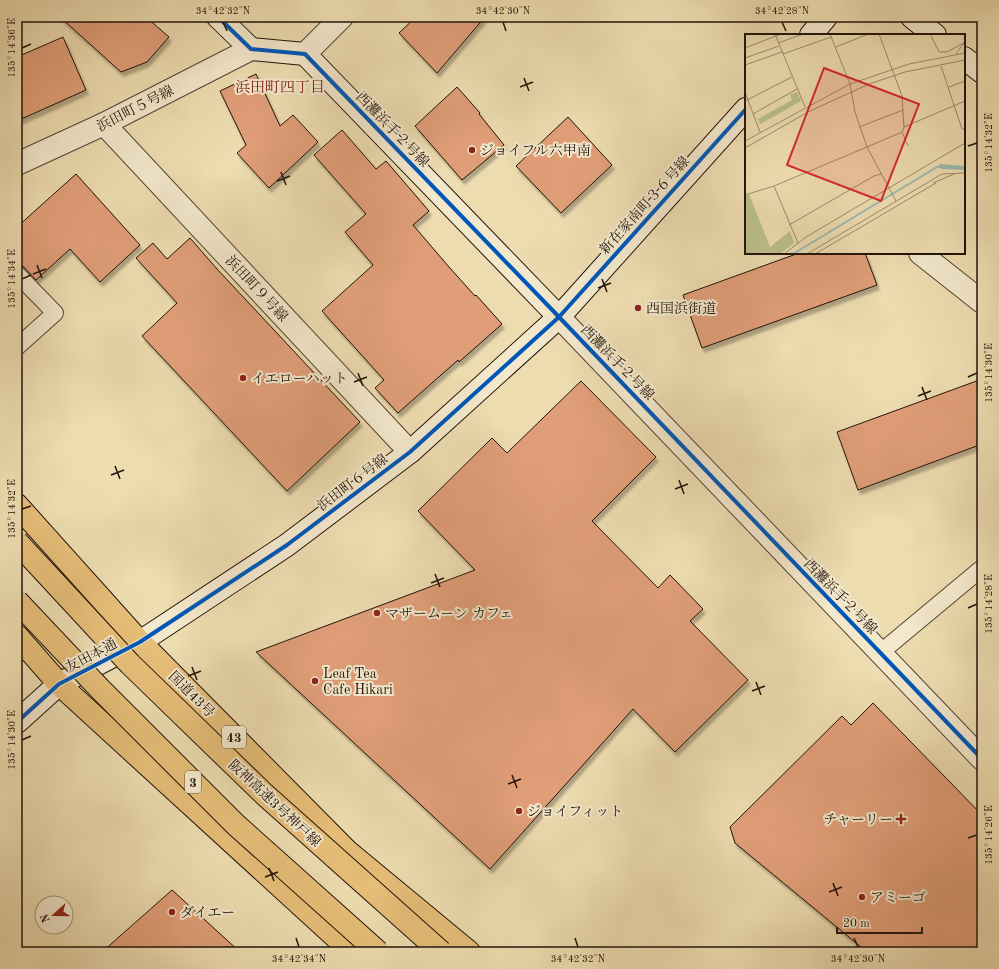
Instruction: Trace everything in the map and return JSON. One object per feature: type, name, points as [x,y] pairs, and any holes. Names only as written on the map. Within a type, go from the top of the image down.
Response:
[{"type":"highway","name":"国道43号","points":[[17,505],[140,642],[347,851],[469,952]]},
{"type":"highway","name":"阪神高速3号神戸線","points":[[17,542],[130,664],[264,794],[441,952]]},
{"type":"highway","name":"3","points":[[17,601],[100,689],[234,824],[378,952]]},
{"type":"highway","points":[[17,636],[59,684],[352,952]]},
{"type":"street","points":[[218,17],[251,50],[305,54],[342,17]]},
{"type":"street","points":[[812,34],[826,17]]},
{"type":"street","points":[[912,17],[934,34]]},
{"type":"street","name":"浜田町５号線","points":[[17,164],[104,124],[251,50]]},
{"type":"street","name":"西灘浜手２号線","points":[[305,54],[559,316],[982,759]]},
{"type":"street","points":[[965,59],[982,72]]},
{"type":"street","name":"新在家南町３６号線","points":[[559,316],[745,110]]},
{"type":"street","name":"浜田町９号線","points":[[104,124],[410,452]]},
{"type":"street","points":[[921,254],[982,302]]},
{"type":"street","name":"浜田町６号線","points":[[140,642],[287,545],[410,452],[559,316]]},
{"type":"street","name":"友田本通","points":[[17,722],[59,684],[140,642]]},
{"type":"lane","points":[[17,274],[55,313],[17,346]]},
{"type":"lane","points":[[880,653],[982,568]]},
{"type":"building","points":[[60,17],[146,17],[169,37],[147,62],[121,72]]},
{"type":"building","points":[[416,17],[485,17],[437,73],[399,33]]},
{"type":"building","points":[[63,37],[86,90],[17,121],[17,57]]},
{"type":"building","points":[[256,74],[280,126],[293,115],[318,142],[269,188],[237,153],[246,145],[220,91]]},
{"type":"building","points":[[457,87],[480,113],[479,114],[504,145],[462,180],[415,126]]},
{"type":"building","points":[[568,117],[612,165],[561,213],[516,166]]},
{"type":"building","points":[[342,130],[376,169],[386,161],[429,211],[413,225],[475,296],[476,295],[502,324],[459,362],[458,360],[398,413],[375,388],[384,380],[322,311],[373,265],[345,232],[366,214],[314,155]]},
{"type":"building","points":[[76,174],[140,245],[100,282],[70,249],[36,280],[24,267],[17,265],[17,227]]},
{"type":"building","points":[[190,238],[217,269],[360,422],[287,491],[142,336],[177,303],[136,258],[153,243],[167,259]]},
{"type":"building","points":[[796,254],[865,254],[877,285],[702,348],[683,295]]},
{"type":"building","points":[[982,379],[982,444],[858,490],[837,432]]},
{"type":"building","points":[[581,381],[656,457],[592,521],[658,588],[670,575],[703,609],[690,621],[748,680],[675,752],[633,709],[490,869],[256,652],[475,570],[418,511],[492,438],[507,453]]},
{"type":"building","points":[[873,703],[982,815],[982,952],[867,952],[735,843],[730,827],[842,716],[851,725]]},
{"type":"building","name":"ダイエー","points":[[172,890],[240,952],[102,952]]},
{"type":"cycle path","points":[[218,17],[251,49],[305,54],[982,759]]},
{"type":"cycle path","points":[[17,722],[59,684],[140,642],[287,545],[410,452],[559,317],[745,110]]},
{"type":"place","name":"ジョイフル六甲南","points":[[472,150]]},
{"type":"place","name":"西国浜街道","points":[[638,308]]},
{"type":"place","name":"イエローハット","points":[[243,378]]},
{"type":"place","name":"マザームーン カフェ","points":[[377,613]]},
{"type":"place","name":"Leaf Tea Cafe Hikari","points":[[315,681]]},
{"type":"place","name":"ジョイフィット","points":[[519,811]]},
{"type":"place","name":"チャーリー","points":[[901,819]]},
{"type":"place","name":"アミーゴ","points":[[862,897]]},
{"type":"place","name":"ダイエー","points":[[172,912]]},
{"type":"district","name":"浜田町四丁目","points":[[280,87]]}]
